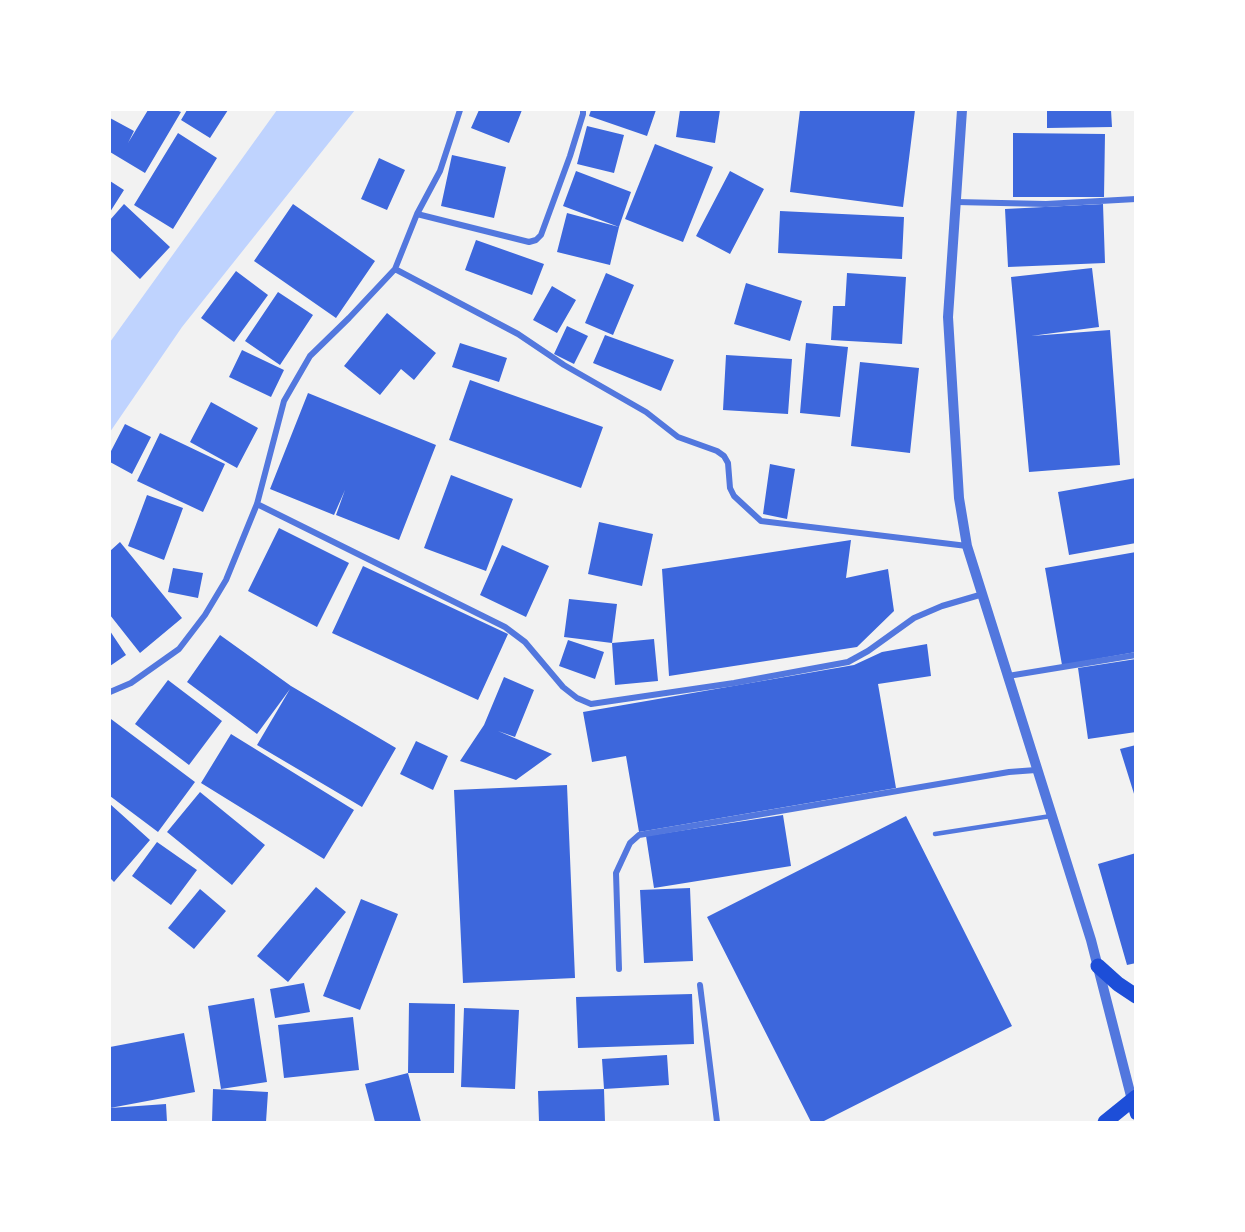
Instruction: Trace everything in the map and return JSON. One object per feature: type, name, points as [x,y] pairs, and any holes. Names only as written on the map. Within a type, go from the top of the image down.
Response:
[{"type":"main road","points":[[1098,966],[1136,996]]},
{"type":"main road","points":[[1105,1122],[1134,1103]]},
{"type":"street","points":[[110,692],[131,683],[179,649],[226,580],[257,504],[284,401],[310,356],[395,269],[417,214],[440,171],[460,110]]},
{"type":"street","points":[[417,214],[529,242],[536,240],[541,235],[570,156],[583,110]]},
{"type":"street","points":[[962,110],[948,317],[959,498],[967,546],[1098,966],[1134,1103]]},
{"type":"street","points":[[956,202],[1046,204],[1136,199]]},
{"type":"street","points":[[395,269],[518,334],[564,365],[646,412],[678,437],[724,456],[728,463],[730,488],[734,496],[761,521],[967,546]]},
{"type":"street","points":[[257,504],[505,627],[525,642],[563,687],[577,698],[591,704],[734,683],[848,662],[868,651],[914,618],[942,606],[983,594]]},
{"type":"street","points":[[1008,676],[1136,655]]},
{"type":"street","points":[[619,969],[616,873],[630,843],[639,835],[997,774],[1036,770]]},
{"type":"street","points":[[700,985],[717,1122]]},
{"type":"lane","points":[[935,834],[1051,816]]},
{"type":"water","points":[[277,110],[355,110],[182,327],[110,432],[110,342]]},
{"type":"building","points":[[148,110],[181,112],[145,173],[110,152],[110,118],[134,131],[128,143]]},
{"type":"building","points":[[187,110],[228,110],[210,138],[181,120]]},
{"type":"building","points":[[479,110],[522,110],[509,143],[471,128]]},
{"type":"building","points":[[591,110],[656,110],[647,136],[589,116]]},
{"type":"building","points":[[680,110],[720,110],[715,143],[676,137]]},
{"type":"building","points":[[800,110],[915,110],[903,207],[790,192]]},
{"type":"building","points":[[1047,110],[1111,110],[1112,127],[1047,128]]},
{"type":"building","points":[[587,126],[624,135],[614,173],[577,164]]},
{"type":"building","points":[[178,133],[217,158],[173,229],[134,205]]},
{"type":"building","points":[[1013,133],[1105,134],[1104,197],[1013,197]]},
{"type":"building","points":[[655,144],[713,167],[683,242],[625,219]]},
{"type":"building","points":[[452,155],[506,167],[494,218],[441,206]]},
{"type":"building","points":[[379,158],[405,170],[387,210],[361,199]]},
{"type":"building","points":[[576,171],[631,192],[619,227],[563,206]]},
{"type":"building","points":[[730,171],[764,189],[730,254],[696,236]]},
{"type":"building","points":[[110,181],[124,190],[110,212]]},
{"type":"building","points":[[124,204],[170,247],[140,279],[110,250],[110,220]]},
{"type":"building","points":[[293,204],[375,261],[336,318],[254,261]]},
{"type":"building","points":[[1103,204],[1105,263],[1008,267],[1005,209]]},
{"type":"building","points":[[780,211],[904,217],[902,259],[778,253]]},
{"type":"building","points":[[567,213],[619,227],[610,265],[557,252]]},
{"type":"building","points":[[476,240],[544,264],[532,295],[465,270]]},
{"type":"building","points":[[1092,268],[1099,327],[1031,336],[1110,330],[1120,465],[1029,472],[1011,277]]},
{"type":"building","points":[[236,271],[268,295],[234,342],[201,318]]},
{"type":"building","points":[[606,273],[634,285],[613,335],[585,323]]},
{"type":"building","points":[[847,273],[906,277],[902,344],[831,340],[833,306],[845,306]]},
{"type":"building","points":[[746,283],[802,301],[790,341],[734,324]]},
{"type":"building","points":[[552,286],[576,300],[557,333],[533,320]]},
{"type":"building","points":[[278,292],[313,315],[280,365],[245,341]]},
{"type":"building","points":[[387,313],[436,353],[414,380],[401,369],[380,395],[344,366]]},
{"type":"building","points":[[567,326],[588,336],[574,364],[554,354]]},
{"type":"building","points":[[605,335],[674,360],[661,391],[593,363]]},
{"type":"building","points":[[460,343],[507,358],[499,382],[452,367]]},
{"type":"building","points":[[806,343],[848,347],[840,417],[800,413]]},
{"type":"building","points":[[242,350],[284,370],[271,397],[229,377]]},
{"type":"building","points":[[726,355],[792,359],[788,414],[723,410]]},
{"type":"building","points":[[860,362],[919,368],[910,453],[851,446]]},
{"type":"building","points":[[470,380],[603,427],[581,488],[449,440]]},
{"type":"building","points":[[308,393],[436,445],[399,540],[336,515],[345,490],[334,515],[270,489]]},
{"type":"building","points":[[211,402],[258,428],[237,468],[190,442]]},
{"type":"building","points":[[125,424],[151,437],[132,474],[110,462],[110,453]]},
{"type":"building","points":[[160,433],[225,464],[203,512],[137,481]]},
{"type":"building","points":[[770,464],[795,469],[787,519],[763,514]]},
{"type":"building","points":[[451,475],[513,499],[486,571],[424,548]]},
{"type":"building","points":[[1136,478],[1136,543],[1069,555],[1058,492]]},
{"type":"building","points":[[147,495],[183,508],[164,560],[128,546]]},
{"type":"building","points":[[599,522],[653,534],[642,586],[588,574]]},
{"type":"building","points":[[279,528],[349,563],[317,627],[248,591]]},
{"type":"building","points":[[851,540],[846,578],[888,569],[894,611],[857,647],[669,676],[662,569]]},
{"type":"building","points":[[120,542],[182,618],[140,653],[110,615],[110,551]]},
{"type":"building","points":[[502,545],[549,566],[526,617],[480,595]]},
{"type":"building","points":[[1136,552],[1136,652],[1062,665],[1045,568]]},
{"type":"building","points":[[363,566],[508,634],[478,700],[332,633]]},
{"type":"building","points":[[173,568],[203,573],[198,598],[168,592]]},
{"type":"building","points":[[569,599],[617,604],[612,643],[564,637]]},
{"type":"building","points":[[110,631],[126,655],[110,666]]},
{"type":"building","points":[[220,635],[291,686],[396,748],[362,807],[257,745],[290,689],[257,734],[187,682]]},
{"type":"building","points":[[654,639],[658,681],[615,685],[612,643]]},
{"type":"building","points":[[568,640],[604,652],[595,679],[559,666]]},
{"type":"building","points":[[927,644],[931,676],[878,684],[896,788],[639,832],[626,756],[592,762],[583,712],[854,665],[882,652]]},
{"type":"building","points":[[1136,659],[1136,732],[1088,739],[1078,668]]},
{"type":"building","points":[[504,677],[534,690],[515,737],[498,731],[552,754],[516,780],[460,761],[484,725]]},
{"type":"building","points":[[168,680],[222,721],[189,765],[135,724]]},
{"type":"building","points":[[111,719],[195,782],[158,832],[110,796]]},
{"type":"building","points":[[231,734],[354,810],[324,859],[201,783]]},
{"type":"building","points":[[416,741],[448,756],[433,790],[400,774]]},
{"type":"building","points":[[1136,745],[1136,797],[1135,797],[1120,749]]},
{"type":"building","points":[[567,785],[575,978],[463,983],[454,790]]},
{"type":"building","points":[[200,792],[265,845],[232,885],[167,832]]},
{"type":"building","points":[[110,804],[150,840],[114,882],[110,878]]},
{"type":"building","points":[[783,815],[791,866],[654,888],[646,836]]},
{"type":"building","points":[[906,816],[1012,1026],[822,1122],[811,1122],[707,917]]},
{"type":"building","points":[[157,842],[197,870],[171,905],[132,876]]},
{"type":"building","points":[[1136,853],[1136,963],[1127,965],[1098,864]]},
{"type":"building","points":[[316,887],[346,912],[288,982],[257,956]]},
{"type":"building","points":[[690,888],[693,961],[644,963],[640,890]]},
{"type":"building","points":[[200,889],[226,911],[194,949],[168,928]]},
{"type":"building","points":[[361,899],[398,914],[360,1010],[323,996]]},
{"type":"building","points":[[304,983],[310,1012],[275,1018],[270,989]]},
{"type":"building","points":[[692,994],[694,1044],[578,1048],[576,997]]},
{"type":"building","points":[[254,998],[267,1082],[221,1089],[208,1006]]},
{"type":"building","points":[[409,1003],[455,1004],[454,1073],[408,1073]]},
{"type":"building","points":[[464,1008],[519,1010],[515,1089],[461,1087]]},
{"type":"building","points":[[353,1017],[359,1070],[284,1078],[278,1025]]},
{"type":"building","points":[[184,1033],[195,1092],[110,1108],[110,1047]]},
{"type":"building","points":[[667,1055],[669,1085],[604,1089],[602,1059]]},
{"type":"building","points":[[408,1073],[421,1122],[375,1122],[365,1084]]},
{"type":"building","points":[[213,1089],[268,1092],[266,1122],[212,1122]]},
{"type":"building","points":[[604,1089],[605,1122],[539,1122],[538,1091]]},
{"type":"building","points":[[166,1104],[167,1122],[110,1122],[110,1108]]}]
